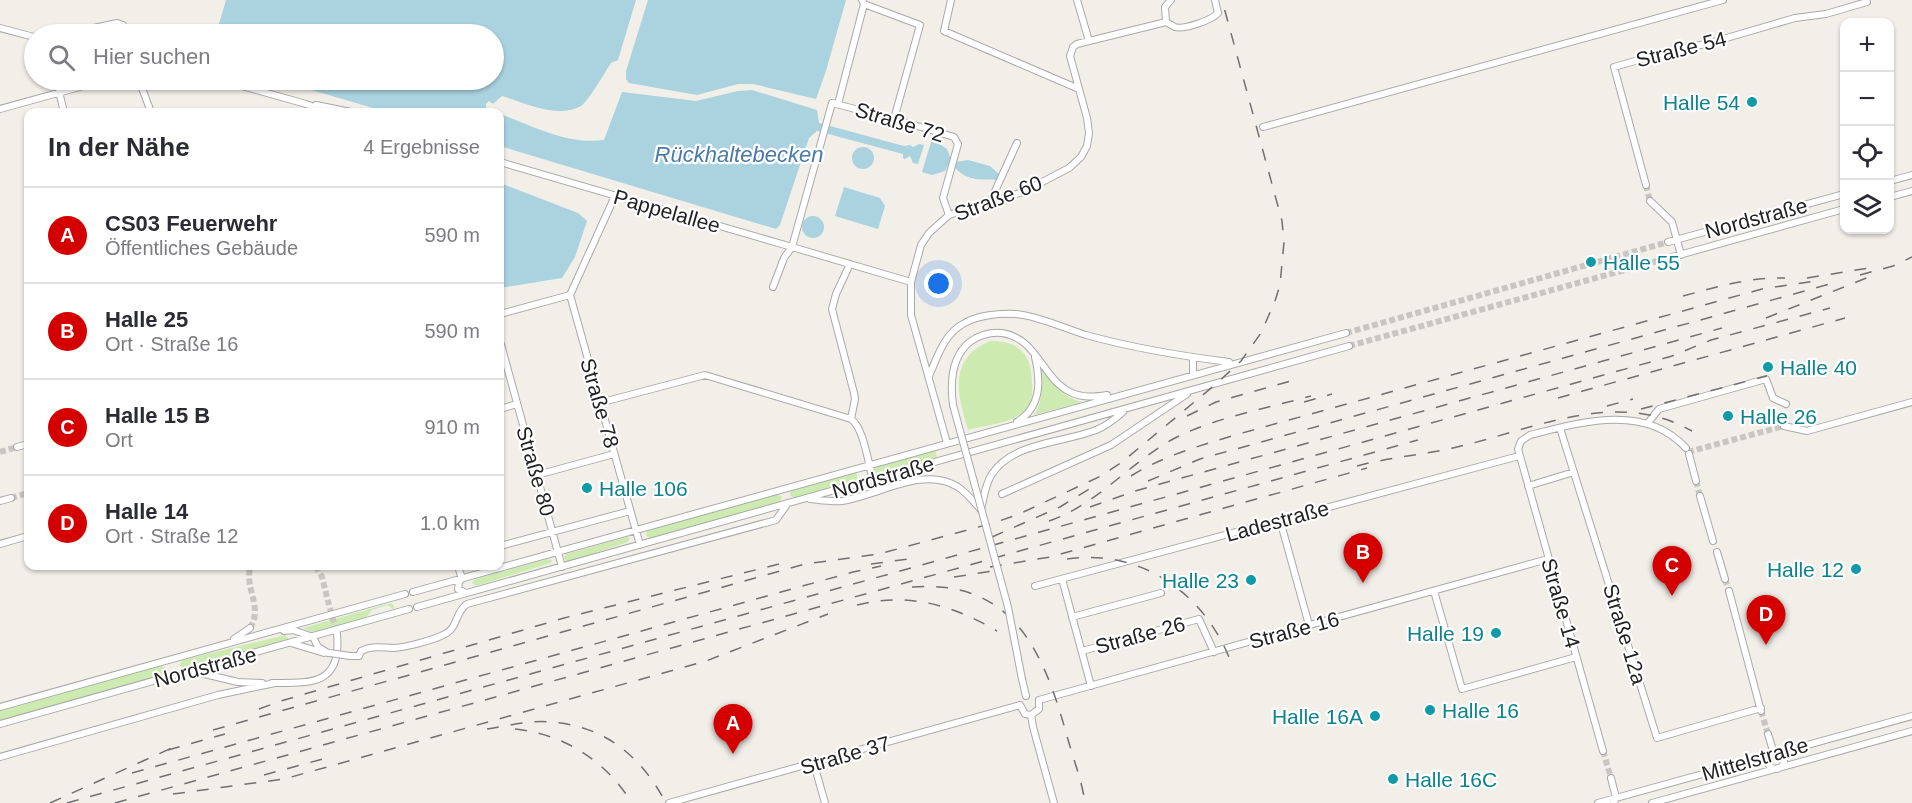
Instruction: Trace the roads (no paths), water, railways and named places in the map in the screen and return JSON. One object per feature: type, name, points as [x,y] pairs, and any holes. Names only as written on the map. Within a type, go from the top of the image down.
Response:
[{"type":"street","points":[[951,0],[944,31],[1079,89]]},
{"type":"street","points":[[1077,0],[1089,41],[1166,22],[1174,27],[1181,27],[1213,19],[1218,13],[1215,0]]},
{"type":"street","points":[[1166,22],[1165,7],[1171,0]]},
{"type":"street","points":[[1263,127],[1724,0]]},
{"type":"street","points":[[773,287],[784,258],[792,247],[832,103],[838,104],[863,2],[920,25],[894,118]]},
{"type":"street","name":"Straße 54","points":[[1646,185],[1614,67],[1674,50],[1706,44],[1795,18],[1826,14],[1867,2]]},
{"type":"street","points":[[0,28],[24,35]]},
{"type":"street","name":"Straße 60","points":[[946,443],[911,315],[911,282],[921,246],[929,233],[949,215],[1023,192],[1069,168],[1081,157],[1087,146],[1089,133],[1070,51],[1077,44],[1089,41]]},
{"type":"street","points":[[0,109],[67,90]]},
{"type":"street","points":[[142,90],[150,108]]},
{"type":"street","points":[[147,100],[149,90]]},
{"type":"street","points":[[256,90],[316,108]]},
{"type":"street","points":[[59,92],[63,108]]},
{"type":"street","points":[[306,104],[336,108]]},
{"type":"street","name":"Straße 72","points":[[838,104],[894,118],[954,137],[958,144],[943,198],[949,215]]},
{"type":"street","points":[[990,202],[1017,143]]},
{"type":"street","name":"Pappelallee","points":[[504,163],[911,282]]},
{"type":"street","points":[[1894,180],[1912,175]]},
{"type":"street","points":[[1894,196],[1912,191]]},
{"type":"street","name":"Nordstraße","points":[[1668,242],[1840,195]]},
{"type":"street","points":[[504,313],[570,294],[615,196]]},
{"type":"street","points":[[1650,201],[1672,222],[1681,255]]},
{"type":"street","points":[[1812,203],[1816,218]]},
{"type":"street","points":[[1793,208],[1797,223]]},
{"type":"street","name":"Nordstraße","points":[[1672,257],[1840,211]]},
{"type":"street","points":[[850,264],[836,294],[832,309],[854,393],[850,419]]},
{"type":"street","name":"Straße 78","points":[[570,294],[640,545]]},
{"type":"street","points":[[928,377],[944,343],[962,324],[976,318],[1018,314],[1122,344],[1234,363]]},
{"type":"street","points":[[1026,696],[1008,607],[952,405],[952,375],[956,360],[968,343],[977,337],[996,333],[1008,334],[1025,343],[1059,385],[1072,393],[1095,397],[1134,391]]},
{"type":"street","name":"Nordstraße","points":[[504,567],[1346,333]]},
{"type":"street","name":"Nordstraße","points":[[494,570],[417,591],[421,605],[1346,347],[1338,335]]},
{"type":"street","points":[[1012,425],[1029,413],[1037,400],[1039,382],[1034,354]]},
{"type":"street","name":"Straße 80","points":[[504,356],[562,567]]},
{"type":"street","points":[[1193,357],[1193,375]]},
{"type":"street","points":[[599,403],[705,375],[854,421],[860,432],[873,480]]},
{"type":"street","points":[[1647,424],[1659,409],[1766,379],[1773,398],[1786,404]]},
{"type":"street","points":[[1002,494],[1111,445],[1189,392]]},
{"type":"street","points":[[1784,426],[1807,431],[1912,402]]},
{"type":"street","points":[[504,408],[517,404]]},
{"type":"street","points":[[981,510],[991,476],[1007,459],[1020,452],[1098,430],[1125,409]]},
{"type":"street","points":[[1519,456],[1518,449],[1521,441],[1530,435],[1596,420],[1630,420],[1666,431],[1688,451],[1696,482]]},
{"type":"street","name":"Straße 12a","points":[[1560,428],[1657,738],[1761,710],[1729,591]]},
{"type":"street","points":[[946,443],[957,456]]},
{"type":"street","points":[[944,460],[946,443]]},
{"type":"street","points":[[17,447],[24,445]]},
{"type":"street","points":[[537,475],[614,454]]},
{"type":"street","name":"Straße 14","points":[[1519,456],[1603,751]]},
{"type":"street","name":"Ladestraße","points":[[1035,586],[1519,456]]},
{"type":"street","points":[[1528,486],[1574,472]]},
{"type":"street","points":[[804,499],[841,501],[929,479],[957,486],[981,510]]},
{"type":"street","points":[[1700,495],[1713,541]]},
{"type":"street","points":[[0,501],[11,498]]},
{"type":"street","points":[[290,643],[313,651],[359,656],[361,651],[374,647],[397,648],[447,634],[454,626],[460,609],[467,604],[776,520],[788,503]]},
{"type":"street","points":[[504,545],[630,511]]},
{"type":"street","points":[[1280,520],[1309,625]]},
{"type":"street","points":[[0,544],[24,537]]},
{"type":"street","points":[[1717,552],[1725,579]]},
{"type":"street","name":"Straße 16","points":[[1039,700],[1548,559]]},
{"type":"street","points":[[459,570],[462,579],[458,589],[466,593]]},
{"type":"street","points":[[1062,579],[1091,686]]},
{"type":"street","points":[[1434,591],[1462,689],[1576,657]]},
{"type":"street","points":[[1072,617],[1161,593]]},
{"type":"street","name":"Nordstraße","points":[[0,707],[405,594]]},
{"type":"street","points":[[397,597],[401,611]]},
{"type":"street","name":"Nordstraße","points":[[0,724],[409,609]]},
{"type":"street","name":"Straße 26","points":[[1082,651],[1199,619],[1214,652]]},
{"type":"street","points":[[223,645],[250,628]]},
{"type":"street","points":[[271,632],[292,630],[313,637],[318,647],[329,653]]},
{"type":"street","points":[[189,671],[237,682],[304,683],[323,676],[336,660],[337,634]]},
{"type":"street","points":[[170,660],[174,675]]},
{"type":"street","points":[[0,757],[219,695],[275,683]]},
{"type":"street","points":[[1026,696],[1035,696],[1039,700],[1039,709],[1031,715],[1022,711],[1020,705],[1026,696]]},
{"type":"street","name":"Straße 37","points":[[669,803],[1020,705]]},
{"type":"street","points":[[1031,715],[1054,803]]},
{"type":"street","name":"Mittelstraße","points":[[1598,803],[1912,716]]},
{"type":"street","name":"Mittelstraße","points":[[1652,803],[1912,731]]},
{"type":"street","points":[[1768,734],[1774,754]]},
{"type":"street","points":[[1774,754],[1780,754],[1784,759],[1778,768],[1772,767],[1768,762],[1774,754]]},
{"type":"street","points":[[814,764],[825,803]]},
{"type":"street","points":[[1611,778],[1615,800]]},
{"type":"street","points":[[1624,796],[1631,803]]},
{"type":"water","points":[[226,0],[636,0],[618,60],[611,63],[581,106],[562,111],[541,109],[502,96],[493,104],[489,101],[486,108],[373,108],[311,90],[504,90],[504,24],[219,24]]},
{"type":"water","name":"Rückhaltebecken","points":[[648,0],[846,0],[816,99],[753,84],[738,84],[697,95],[629,83],[626,79],[626,71]]},
{"type":"water","name":"Rückhaltebecken","points":[[752,90],[817,110],[819,123],[904,146],[924,145],[918,164],[913,163],[910,156],[905,159],[903,154],[817,131],[809,138],[780,225],[776,229],[504,147],[504,116],[564,137],[590,141],[604,140],[622,92],[696,101]]},
{"type":"water","points":[[935,141],[947,149],[951,159],[945,171],[932,175],[922,172],[931,142]]},
{"type":"water","points":[[859,147],[867,147],[874,154],[874,162],[867,169],[859,169],[852,162],[852,154]]},
{"type":"water","points":[[968,160],[990,166],[1000,175],[998,180],[970,178],[955,168],[956,162]]},
{"type":"water","points":[[504,185],[578,213],[587,221],[575,257],[562,278],[504,287]]},
{"type":"water","points":[[844,187],[880,198],[885,206],[878,229],[835,216]]},
{"type":"water","points":[[809,216],[817,216],[824,223],[824,231],[817,238],[809,238],[802,231],[802,223]]},
{"type":"tunnel","points":[[1646,185],[1650,201]]},
{"type":"tunnel","points":[[1346,333],[1668,242]]},
{"type":"tunnel","points":[[1349,346],[1672,257]]},
{"type":"tunnel","points":[[1688,452],[1784,426]]},
{"type":"tunnel","points":[[0,452],[17,447]]},
{"type":"tunnel","points":[[1696,481],[1700,496]]},
{"type":"tunnel","points":[[11,498],[24,494]]},
{"type":"tunnel","points":[[250,570],[249,582],[255,612],[250,628]]},
{"type":"tunnel","points":[[318,570],[329,605]]},
{"type":"tunnel","points":[[1725,579],[1729,591]]},
{"type":"tunnel","points":[[330,608],[337,634]]},
{"type":"tunnel","points":[[1761,711],[1768,734]]},
{"type":"tunnel","points":[[1603,751],[1611,778]]},
{"type":"railway","points":[[213,730],[805,564],[879,554],[993,523],[1017,515],[1101,476],[1122,462],[1241,361],[1261,333],[1280,285],[1284,242],[1282,221],[1222,0]]},
{"type":"railway","points":[[1860,275],[1893,266],[1912,257]]},
{"type":"railway","points":[[1807,278],[1869,268]]},
{"type":"railway","points":[[1766,318],[1869,277]]},
{"type":"railway","points":[[1683,296],[1746,281],[1785,278]]},
{"type":"railway","points":[[1131,476],[1168,457],[1235,435],[1762,289],[1816,281]]},
{"type":"railway","points":[[1148,481],[1200,459],[1837,282]]},
{"type":"railway","points":[[67,803],[1672,356],[1711,340],[1830,308]]},
{"type":"railway","points":[[1558,398],[1845,318]]},
{"type":"railway","points":[[1090,507],[1135,491],[1722,328]]},
{"type":"railway","points":[[1641,409],[1767,376]]},
{"type":"railway","points":[[1187,416],[1216,402],[1298,379]]},
{"type":"railway","points":[[1304,402],[1332,394]]},
{"type":"railway","points":[[1049,521],[1083,505],[1143,459],[1175,438],[1224,419],[1311,396]]},
{"type":"railway","points":[[1607,406],[1633,399]]},
{"type":"railway","points":[[1357,466],[1457,447],[1575,416],[1605,412],[1634,413],[1663,419],[1692,431]]},
{"type":"railway","points":[[115,803],[1418,440]]},
{"type":"railway","points":[[990,567],[1050,557],[1367,468]]},
{"type":"railway","points":[[992,537],[1060,507],[1091,488]]},
{"type":"railway","points":[[871,564],[916,558]]},
{"type":"railway","points":[[1067,559],[1095,558],[1121,561],[1146,569],[1168,582],[1189,598],[1206,617],[1221,640],[1232,665]]},
{"type":"railway","points":[[259,709],[564,618],[787,562]]},
{"type":"railway","points":[[132,773],[881,566]]},
{"type":"railway","points":[[954,577],[999,570]]},
{"type":"railway","points":[[912,587],[947,588],[976,595],[1000,609],[1019,627],[1035,650],[1058,705],[1085,803]]},
{"type":"railway","points":[[857,605],[894,600],[930,603],[964,614],[997,631]]},
{"type":"railway","points":[[173,794],[284,779],[706,661],[828,614]]},
{"type":"railway","points":[[487,729],[551,722],[570,725],[605,737],[633,758],[645,771],[666,803]]},
{"type":"railway","points":[[515,729],[550,737],[582,752],[610,774],[632,803]]},
{"type":"railway","points":[[168,750],[225,734]]},
{"type":"railway","points":[[50,803],[174,747]]},
{"type":"railway","points":[[264,775],[330,757]]},
{"type":"place","name":"Halle 54","points":[[1752,102]]},
{"type":"place","name":"Halle 55","points":[[1591,262]]},
{"type":"place","name":"Halle 40","points":[[1768,367]]},
{"type":"place","name":"Halle 26","points":[[1728,416]]},
{"type":"place","name":"Halle 106","points":[[587,488]]},
{"type":"place","name":"Halle 12","points":[[1856,569]]},
{"type":"place","name":"Halle 23","points":[[1251,580]]},
{"type":"place","name":"Halle 25","points":[[1363,583]]},
{"type":"place","name":"Halle 15 B","points":[[1672,596]]},
{"type":"place","name":"Halle 19","points":[[1496,633]]},
{"type":"place","name":"Halle 14","points":[[1766,645]]},
{"type":"place","name":"Halle 16","points":[[1430,710]]},
{"type":"place","name":"Halle 16A","points":[[1375,716]]},
{"type":"place","name":"CS03 Feuerwehr","points":[[733,754]]},
{"type":"place","name":"Halle 16C","points":[[1393,779]]}]
